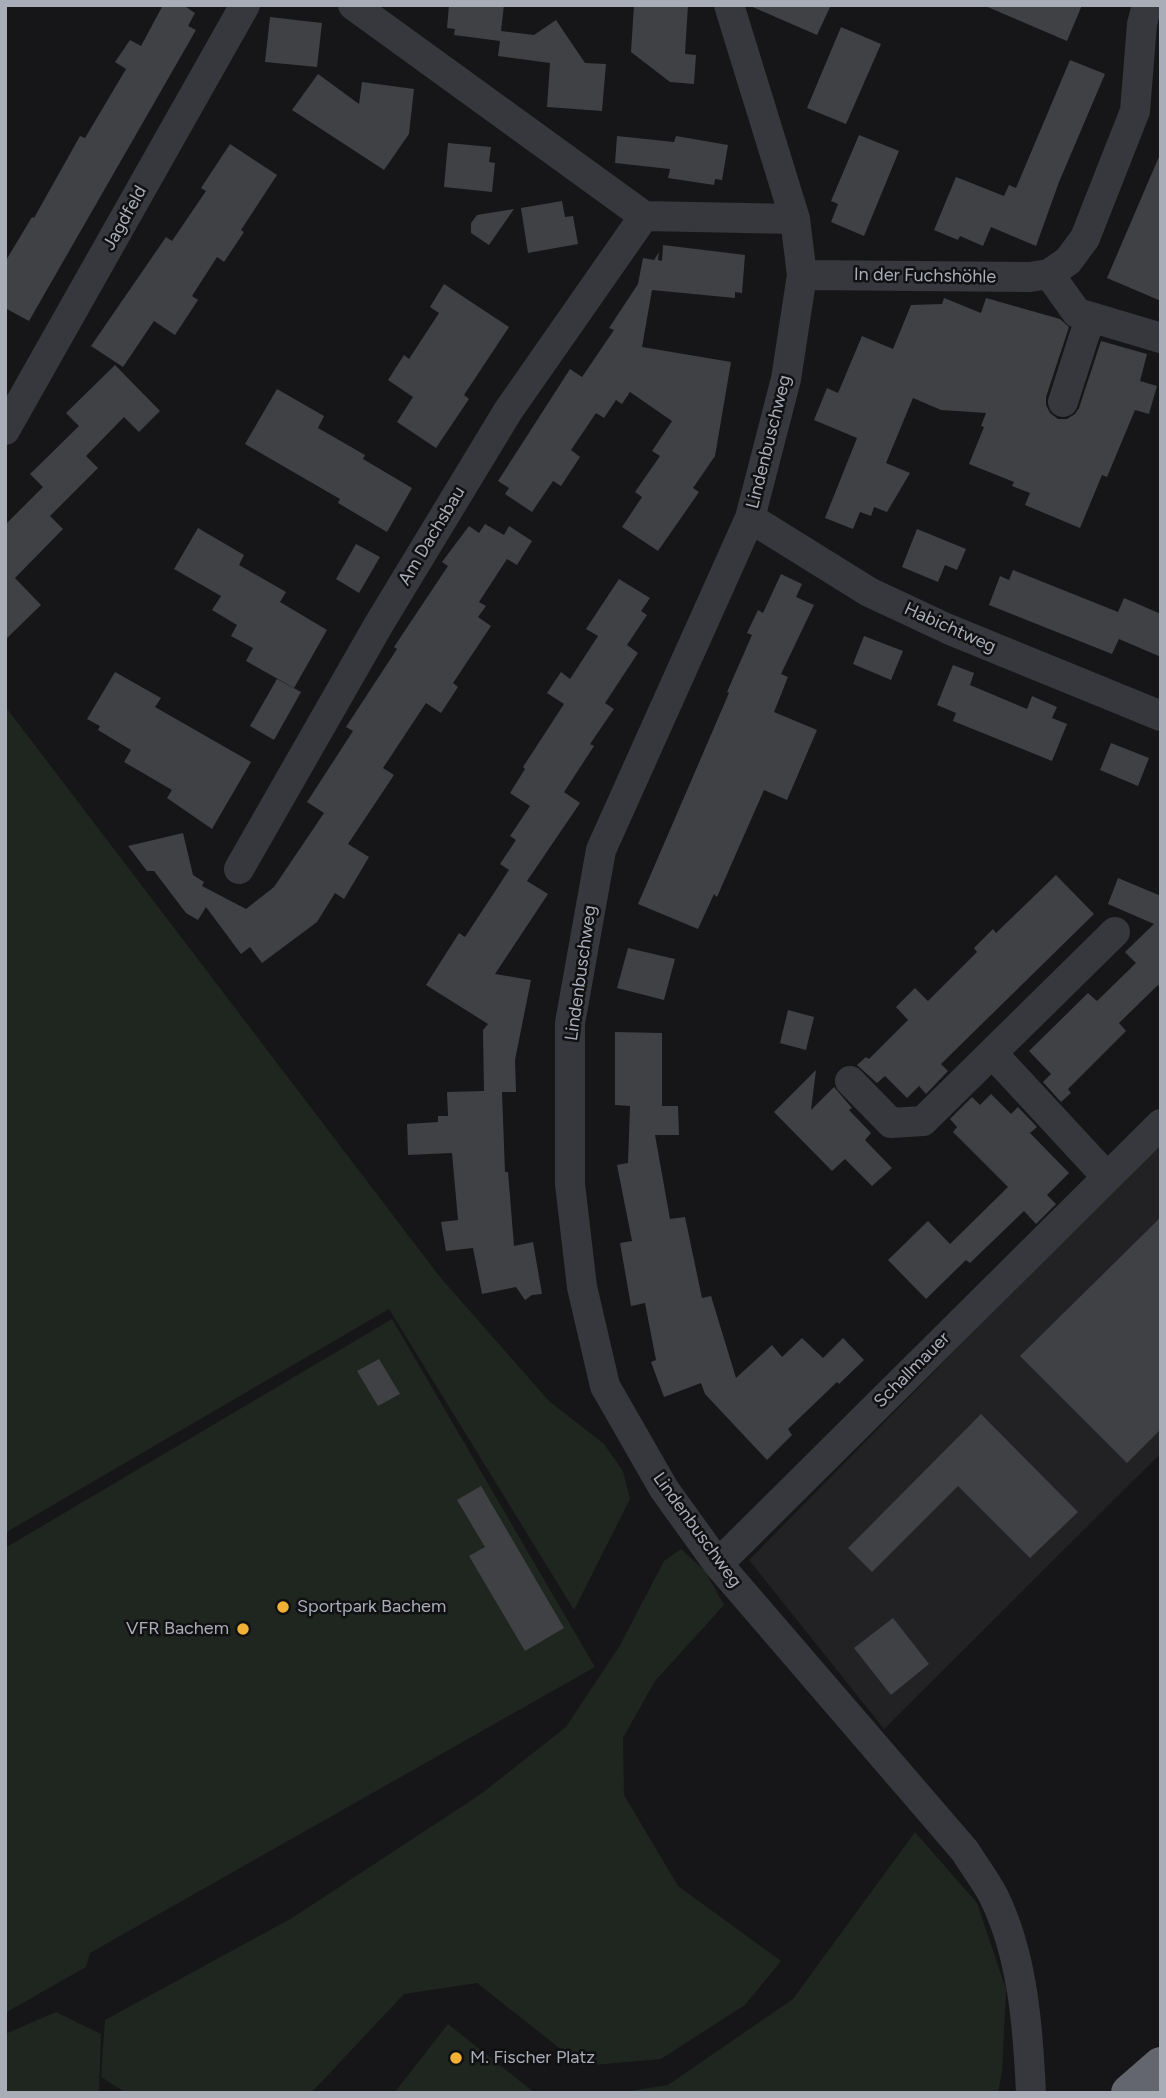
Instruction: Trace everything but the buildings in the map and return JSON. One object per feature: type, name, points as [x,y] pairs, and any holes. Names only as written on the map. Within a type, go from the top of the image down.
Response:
[{"type":"highway","points":[[1130,2093],[1161,2066]]},
{"type":"street","name":"Jagdfeld","points":[[5,430],[245,5]]},
{"type":"street","points":[[353,5],[644,216],[795,219]]},
{"type":"street","name":"Lindenbuschweg","points":[[729,5],[795,219],[802,275],[786,379],[750,518],[601,850],[570,1023],[570,1184],[582,1287],[605,1386],[664,1489],[718,1564],[965,1851],[993,1896],[1011,1940],[1023,1997],[1031,2093]]},
{"type":"street","points":[[1147,5],[1142,24],[1135,111],[1085,238],[1068,261],[1049,274],[1077,313],[1161,338]]},
{"type":"street","name":"Am Dachsbau","points":[[239,869],[379,624],[508,411],[644,216]]},
{"type":"street","name":"In der Fuchshöhle","points":[[802,275],[1030,277],[1049,274]]},
{"type":"street","points":[[1063,402],[1090,318]]},
{"type":"street","name":"Habichtweg","points":[[750,518],[880,597],[948,629],[1161,716]]},
{"type":"street","points":[[850,1081],[891,1123],[923,1121],[1115,932]]},
{"type":"street","points":[[993,1054],[1107,1177]]},
{"type":"street","name":"Schallmauer","points":[[718,1564],[1161,1124]]},
{"type":"shaded area","points":[[5,706],[440,1277],[549,1401],[604,1444],[623,1471],[630,1499],[574,1610],[389,1309],[5,1533]]},
{"type":"shaded area","points":[[1161,1141],[1161,1453],[884,1729],[749,1560]]},
{"type":"shaded area","name":"Sportpark Bachem","points":[[392,1319],[595,1667],[90,1953],[86,1967],[5,2013],[5,1548]]},
{"type":"shaded area","points":[[681,1549],[705,1571],[724,1605],[655,1681],[623,1738],[624,1795],[678,1886],[781,1961],[745,2005],[661,2059],[582,2066],[477,1983],[404,1994],[311,2093],[126,2093],[101,2077],[105,2020],[292,1918],[481,1794],[566,1727],[619,1647],[664,1561]]},
{"type":"shaded area","points":[[915,1832],[977,1903],[1006,1989],[1002,2072],[998,2093],[617,2093],[668,2085],[793,1999]]},
{"type":"shaded area","points":[[56,2012],[101,2034],[99,2093],[5,2093],[5,2034]]},
{"type":"shaded area","name":"M. Fischer Platz","points":[[448,2024],[535,2093],[394,2093]]},
{"type":"place","name":"Sportpark Bachem","points":[[283,1607]]},
{"type":"place","name":"VFR Bachem","points":[[243,1629]]},
{"type":"place","name":"M. Fischer Platz","points":[[456,2058]]}]
